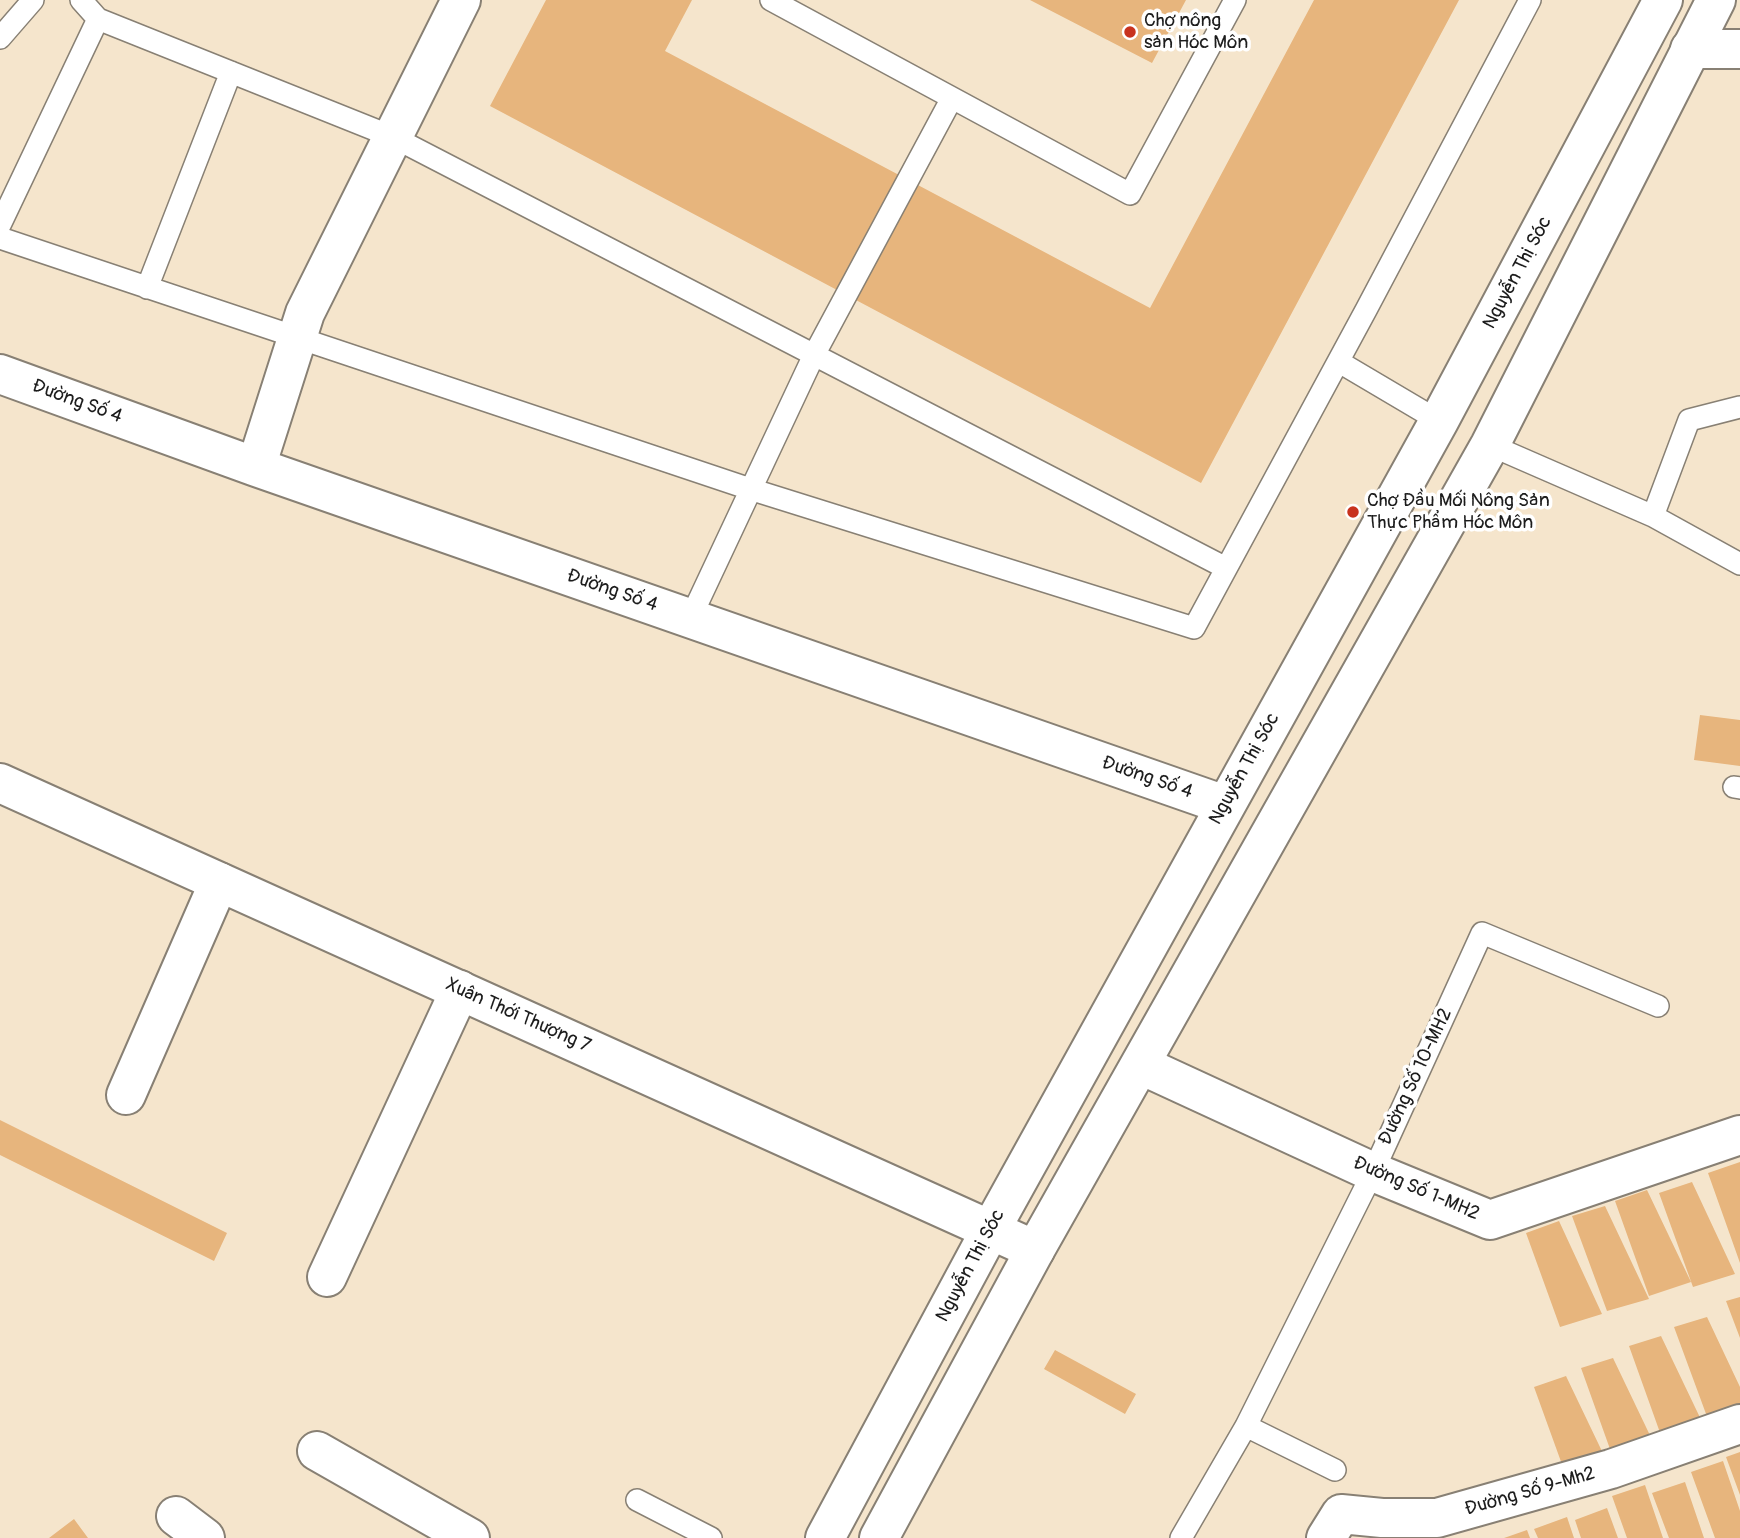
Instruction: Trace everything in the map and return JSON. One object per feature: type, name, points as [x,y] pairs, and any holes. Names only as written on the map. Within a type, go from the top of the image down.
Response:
[{"type":"street","points":[[256,467],[305,313],[461,0]]},
{"type":"street","name":"Nguyễn Thị Sóc","points":[[825,1538],[990,1229],[1440,421],[1663,0]]},
{"type":"street","points":[[878,1538],[1035,1250],[1490,445],[1716,0]]},
{"type":"street","points":[[1690,48],[1740,49]]},
{"type":"street","name":"Đường Số 4","points":[[0,374],[256,467],[1225,805]]},
{"type":"street","name":"Xuân Thới Thượng 7","points":[[0,783],[1035,1250]]},
{"type":"street","points":[[126,1095],[219,882]]},
{"type":"street","points":[[327,1277],[460,990]]},
{"type":"street","name":"Đường Số 1-MH2","points":[[1141,1065],[1373,1172],[1490,1220],[1740,1135]]},
{"type":"street","name":"Đường Số 9-Mh2","points":[[1326,1538],[1341,1514],[1382,1518],[1437,1518],[1611,1469],[1740,1424]]},
{"type":"street","points":[[317,1451],[470,1538]]},
{"type":"lane","points":[[0,38],[33,0]]},
{"type":"lane","points":[[81,0],[98,19],[393,137],[1226,568]]},
{"type":"lane","points":[[771,0],[1130,194],[1235,0]]},
{"type":"lane","points":[[0,239],[750,489],[1194,628],[1530,0]]},
{"type":"lane","points":[[0,225],[98,19]]},
{"type":"lane","points":[[146,288],[231,72]]},
{"type":"lane","points":[[690,619],[814,355],[952,98]]},
{"type":"lane","points":[[1339,360],[1440,421]]},
{"type":"lane","points":[[1653,516],[1689,420],[1740,407]]},
{"type":"lane","points":[[1490,445],[1653,516],[1740,564]]},
{"type":"lane","name":"Đường Số 10-MH2","points":[[1181,1538],[1245,1426],[1373,1172],[1482,933],[1658,1006]]},
{"type":"lane","points":[[1245,1426],[1335,1470]]},
{"type":"lane","points":[[637,1500],[711,1538]]},
{"type":"building","points":[[546,0],[692,0],[665,51],[1150,308],[1314,0],[1459,0],[1201,483],[490,106]]},
{"type":"building","name":"Chợ nông sản Hóc Môn","points":[[1030,0],[1186,0],[1152,63]]},
{"type":"building","points":[[1700,715],[1740,720],[1740,766],[1694,760]]},
{"type":"building","points":[[0,1120],[227,1233],[214,1261],[0,1155]]},
{"type":"building","points":[[1740,1162],[1740,1263],[1708,1173]]},
{"type":"building","points":[[1692,1182],[1735,1274],[1693,1287],[1659,1193]]},
{"type":"building","points":[[1647,1190],[1691,1282],[1649,1296],[1615,1201]]},
{"type":"building","points":[[1605,1206],[1649,1299],[1607,1311],[1572,1216]]},
{"type":"building","points":[[1559,1221],[1602,1314],[1560,1327],[1526,1233]]},
{"type":"building","points":[[1740,1297],[1740,1338],[1726,1301]]},
{"type":"building","points":[[1707,1317],[1740,1387],[1740,1413],[1709,1422],[1674,1327]]},
{"type":"building","points":[[1661,1336],[1705,1428],[1663,1441],[1629,1346]]},
{"type":"building","points":[[1055,1350],[1136,1394],[1125,1414],[1044,1369]]},
{"type":"building","points":[[1613,1358],[1657,1450],[1615,1463],[1581,1368]]},
{"type":"building","points":[[1566,1376],[1610,1468],[1568,1481],[1534,1387]]},
{"type":"building","points":[[1740,1452],[1740,1495],[1726,1457]]},
{"type":"building","points":[[1723,1461],[1740,1511],[1740,1538],[1715,1538],[1691,1472]]},
{"type":"building","points":[[1685,1482],[1704,1538],[1669,1538],[1652,1493]]},
{"type":"building","points":[[1645,1485],[1663,1538],[1627,1538],[1612,1496]]},
{"type":"building","points":[[1607,1508],[1618,1538],[1581,1538],[1575,1520]]},
{"type":"building","points":[[1567,1517],[1574,1538],[1538,1538],[1534,1529]]},
{"type":"building","points":[[74,1519],[88,1538],[49,1538]]},
{"type":"building","points":[[1527,1530],[1530,1538],[1504,1538]]},
{"type":"place","name":"Chợ nông sản Hóc Môn","points":[[1130,32]]},
{"type":"place","name":"Chợ Đầu Mối Nông Sản Thực Phẩm Hóc Môn","points":[[1353,512]]}]
